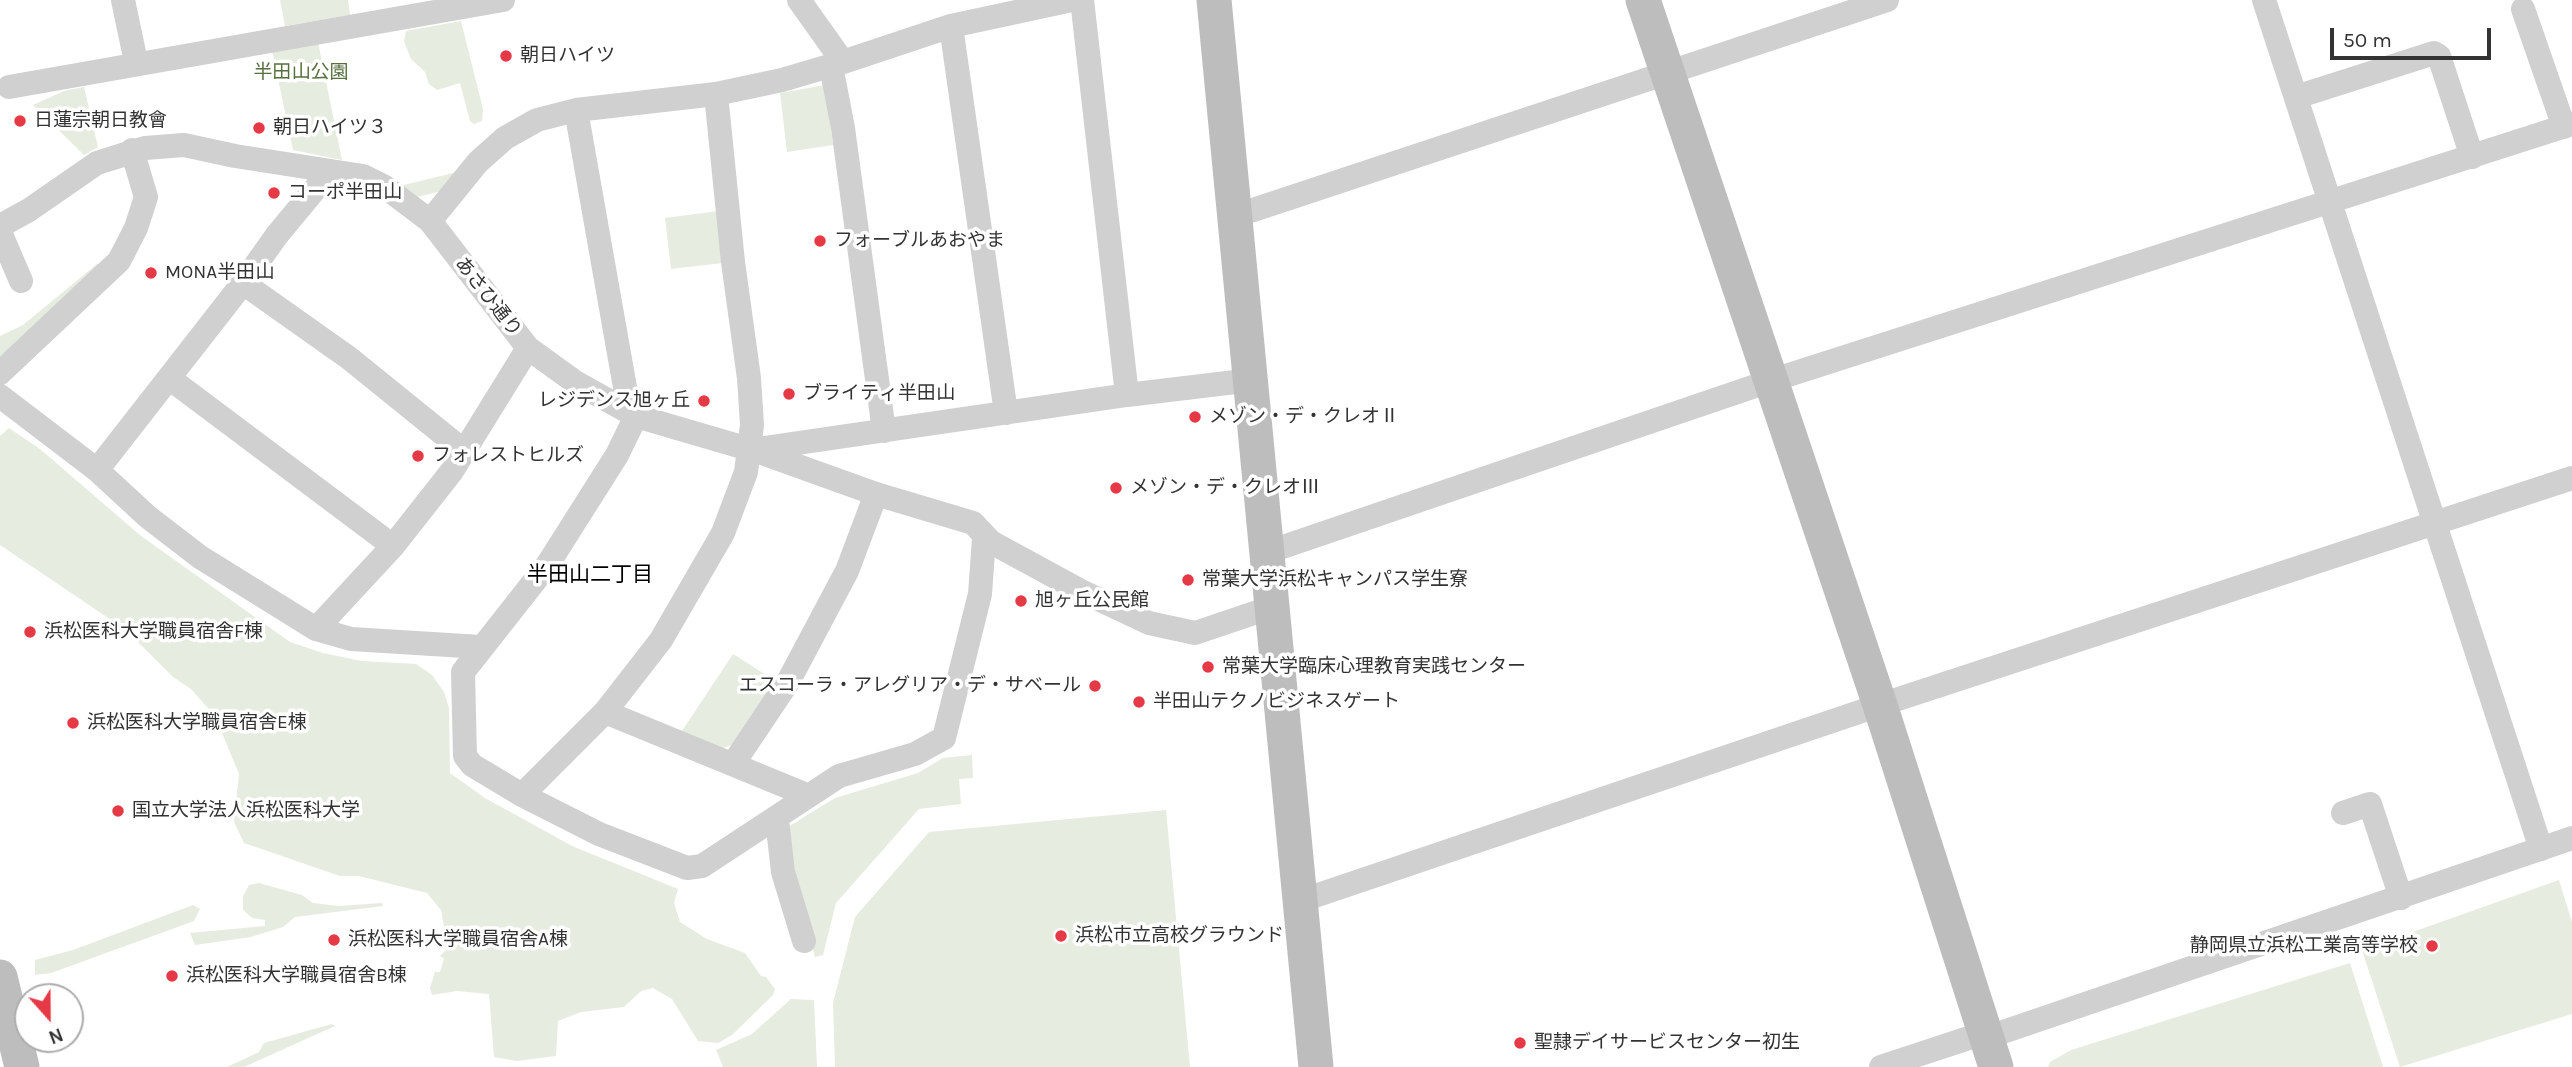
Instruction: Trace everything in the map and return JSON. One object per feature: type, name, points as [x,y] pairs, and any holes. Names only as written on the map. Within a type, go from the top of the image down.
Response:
[{"type":"street","points":[[123,0],[136,62]]},
{"type":"street","points":[[9,87],[136,62],[503,0]]},
{"type":"street","points":[[799,0],[837,64],[843,128],[884,431]]},
{"type":"street","points":[[430,221],[478,162],[505,138],[537,120],[576,110],[716,94],[837,64],[951,26],[1072,0]]},
{"type":"street","points":[[1082,0],[1127,395]]},
{"type":"street","points":[[1214,0],[1316,1067]]},
{"type":"street","points":[[1643,0],[1773,380],[1996,1067]]},
{"type":"street","points":[[1235,216],[1887,0]]},
{"type":"street","points":[[2264,0],[2540,849]]},
{"type":"street","points":[[1268,552],[1773,380],[2332,203],[2568,125],[2523,9]]},
{"type":"street","points":[[951,26],[1006,413]]},
{"type":"street","points":[[2296,97],[2434,53],[2439,56],[2472,157]]},
{"type":"street","points":[[522,795],[605,712],[646,661],[695,585],[732,512],[750,450],[752,425],[749,378],[733,262],[716,94]]},
{"type":"street","points":[[576,110],[626,393],[636,416],[617,455],[548,565],[463,671],[465,756],[472,765],[522,795],[599,834],[687,869],[702,866],[839,776],[915,754],[944,738],[980,594],[984,538]]},
{"type":"street","name":"あさひ通り","points":[[0,226],[29,210],[97,163],[132,150],[184,145],[374,180],[430,221],[528,348],[575,382],[636,416],[973,523],[984,538],[1109,606],[1149,623],[1189,633],[1272,607]]},
{"type":"street","points":[[0,373],[119,261],[136,229],[146,197],[132,150]]},
{"type":"street","points":[[97,470],[243,283],[276,235],[330,171]]},
{"type":"street","points":[[0,232],[21,281]]},
{"type":"street","points":[[243,283],[349,358],[464,451]]},
{"type":"street","points":[[316,629],[393,546],[453,471],[528,348]]},
{"type":"street","points":[[169,378],[393,546]]},
{"type":"street","points":[[750,450],[1127,395],[1252,380]]},
{"type":"street","points":[[0,396],[97,470],[148,517],[200,557],[316,629],[351,639],[481,647]]},
{"type":"street","points":[[1300,901],[1880,705],[2572,478]]},
{"type":"street","points":[[733,764],[788,682],[847,571],[876,494]]},
{"type":"street","points":[[605,712],[807,795]]},
{"type":"street","points":[[2343,813],[2370,804],[2401,898]]},
{"type":"street","points":[[777,819],[783,872],[804,940]]},
{"type":"street","points":[[1881,1067],[1984,1033],[1997,1034],[2572,838]]},
{"type":"street","points":[[0,976],[22,1067]]},
{"type":"green space","points":[[280,0],[348,0],[350,15],[285,26]]},
{"type":"green space","points":[[461,21],[483,109],[482,121],[474,124],[470,121],[460,83],[437,90],[429,84],[425,72],[411,59],[404,41],[406,31]]},
{"type":"green space","name":"半田山公園","points":[[318,42],[342,160],[293,150],[272,50]]},
{"type":"green space","points":[[825,85],[833,145],[787,152],[780,93]]},
{"type":"green space","points":[[84,87],[98,147],[84,155],[33,105],[64,91]]},
{"type":"green space","points":[[457,172],[442,191],[417,197],[400,186]]},
{"type":"green space","points":[[718,211],[723,263],[671,269],[665,218]]},
{"type":"green space","points":[[97,264],[102,265],[27,338],[0,356],[0,336],[23,325]]},
{"type":"green space","points":[[9,428],[40,449],[141,536],[290,642],[323,653],[362,661],[416,664],[432,675],[444,692],[449,708],[450,773],[485,798],[572,846],[678,889],[674,903],[680,922],[707,939],[745,953],[761,976],[766,977],[775,989],[773,995],[732,1035],[718,1043],[698,1041],[672,999],[653,988],[641,991],[624,1007],[581,1012],[558,1021],[556,1056],[517,1061],[494,1057],[489,994],[457,991],[432,995],[430,988],[435,972],[440,972],[444,959],[440,956],[448,948],[441,910],[427,893],[359,876],[340,876],[244,843],[234,822],[239,774],[215,716],[191,689],[173,677],[126,630],[0,545],[0,436]]},
{"type":"green space","points":[[733,654],[777,682],[732,745],[720,749],[682,731]]},
{"type":"green space","points":[[972,755],[973,778],[959,779],[961,804],[919,809],[836,903],[823,955],[815,957],[794,880],[788,827],[835,798],[918,773],[943,758]]},
{"type":"green space","name":"浜松市立高校グラウンド","points":[[1166,810],[1190,1067],[835,1067],[833,1003],[855,917],[929,832]]},
{"type":"green space","points":[[2559,880],[2572,922],[2572,1014],[2400,1067],[2362,950]]},
{"type":"green space","points":[[259,883],[302,895],[313,903],[339,906],[382,903],[383,906],[295,917],[283,927],[251,937],[195,945],[190,933],[265,926],[265,920],[252,918],[243,910],[243,896],[249,885]]},
{"type":"green space","points":[[193,905],[200,909],[194,921],[51,973],[35,975],[35,960],[73,950]]},
{"type":"green space","points":[[2350,963],[2383,1067],[2048,1067],[2050,1062],[2071,1050]]},
{"type":"green space","points":[[791,999],[814,1000],[817,1067],[723,1067],[716,1050],[752,1034]]},
{"type":"green space","points":[[332,1024],[335,1026],[244,1067],[227,1067],[259,1052],[264,1043]]},
{"type":"place","name":"朝日ハイツ","points":[[506,56]]},
{"type":"place","name":"日蓮宗朝日教會","points":[[20,121]]},
{"type":"place","name":"朝日ハイツ３","points":[[259,128]]},
{"type":"place","name":"コーポ半田山","points":[[274,193]]},
{"type":"place","name":"フォーブルあおやま","points":[[820,241]]},
{"type":"place","name":"MONA半田山","points":[[151,273]]},
{"type":"place","name":"ブライティ半田山","points":[[789,394]]},
{"type":"place","name":"レジデンス旭ヶ丘","points":[[704,401]]},
{"type":"place","name":"メゾン・デ・クレオⅡ","points":[[1195,417]]},
{"type":"place","name":"フォレストヒルズ","points":[[418,456]]},
{"type":"place","name":"メゾン・デ・クレオⅢ","points":[[1116,488]]},
{"type":"place","name":"常葉大学浜松キャンパス学生寮","points":[[1188,580]]},
{"type":"place","name":"旭ヶ丘公民館","points":[[1021,601]]},
{"type":"place","name":"浜松医科大学職員宿舎F棟","points":[[30,632]]},
{"type":"place","name":"常葉大学臨床心理教育実践センター","points":[[1208,667]]},
{"type":"place","name":"エスコーラ・アレグリア・デ・サベール","points":[[1095,686]]},
{"type":"place","name":"半田山テクノビジネスゲート","points":[[1139,702]]},
{"type":"place","name":"浜松医科大学職員宿舎E棟","points":[[73,723]]},
{"type":"place","name":"国立大学法人浜松医科大学","points":[[118,811]]},
{"type":"place","name":"浜松市立高校グラウンド","points":[[1061,936]]},
{"type":"place","name":"浜松医科大学職員宿舎A棟","points":[[334,940]]},
{"type":"place","name":"静岡県立浜松工業高等学校","points":[[2432,946]]},
{"type":"place","name":"浜松医科大学職員宿舎B棟","points":[[172,976]]},
{"type":"place","name":"聖隷デイサービスセンター初生","points":[[1520,1043]]},
{"type":"district","name":"半田山二丁目","points":[[590,575]]}]
